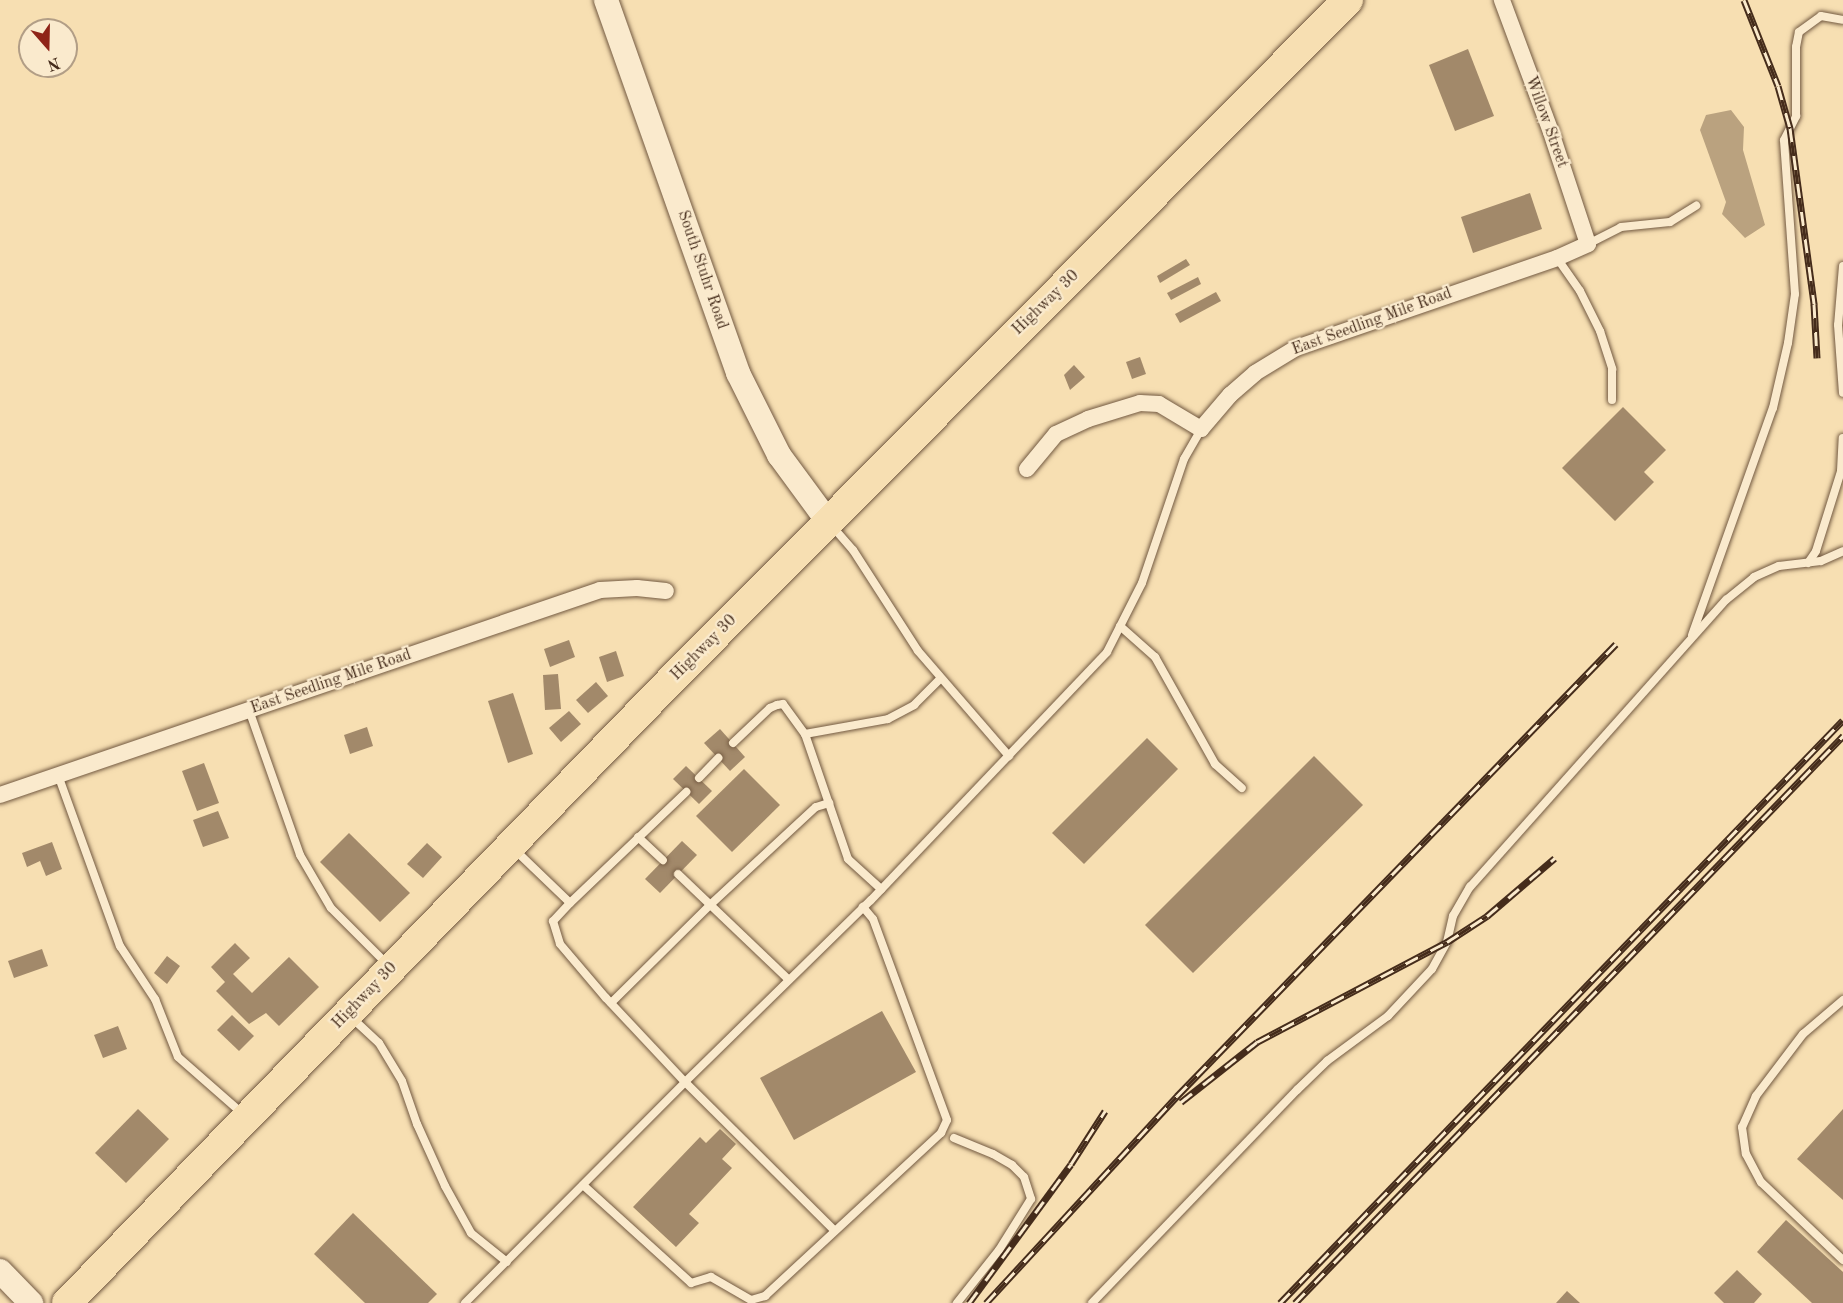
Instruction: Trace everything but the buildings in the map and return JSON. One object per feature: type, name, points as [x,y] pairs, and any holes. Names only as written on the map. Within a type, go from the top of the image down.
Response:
[{"type":"highway","name":"Highway 30","points":[[67,1303],[681,670],[829,523],[917,430],[1146,206],[1348,0]]},
{"type":"main road","name":"South Stuhr Road","points":[[606,0],[738,373],[778,454],[829,523]]},
{"type":"main road","points":[[0,1271],[31,1303]]},
{"type":"street","name":"Willow Street","points":[[1505,2],[1588,244]]},
{"type":"street","name":"East Seedling Mile Road","points":[[1202,429],[1230,395],[1263,368],[1296,348],[1557,258],[1588,244]]},
{"type":"street","points":[[1027,469],[1056,434],[1088,418],[1140,403],[1159,404],[1202,429]]},
{"type":"street","name":"East Seedling Mile Road","points":[[0,795],[600,590],[637,588],[666,591]]},
{"type":"lane","points":[[1692,637],[1773,408],[1788,343],[1795,294],[1784,140],[1796,116],[1796,47],[1799,32],[1821,16],[1843,20]]},
{"type":"lane","points":[[1588,244],[1621,227],[1670,222],[1696,206]]},
{"type":"lane","points":[[1557,258],[1580,291],[1600,331],[1612,369],[1612,400]]},
{"type":"lane","points":[[1843,266],[1838,325],[1843,393]]},
{"type":"lane","points":[[465,1303],[881,889],[1107,652],[1142,583],[1184,459],[1202,429]]},
{"type":"lane","points":[[1808,563],[1816,551],[1841,471],[1843,438]]},
{"type":"lane","points":[[829,523],[853,550],[912,642],[1009,756]]},
{"type":"lane","points":[[1092,1303],[1297,1090],[1327,1061],[1388,1016],[1432,969],[1447,942],[1453,916],[1470,887],[1726,600],[1754,578],[1779,566],[1821,561],[1843,551]]},
{"type":"lane","points":[[1120,626],[1155,657],[1215,764],[1242,788]]},
{"type":"lane","points":[[805,734],[888,718],[914,705],[941,678]]},
{"type":"lane","points":[[733,743],[770,708],[783,704],[805,734],[848,860],[881,889]]},
{"type":"lane","points":[[249,710],[300,855],[331,908],[391,968]]},
{"type":"lane","points":[[699,778],[718,758]]},
{"type":"lane","points":[[58,775],[120,946],[155,999],[178,1057],[247,1117]]},
{"type":"lane","points":[[686,792],[553,921],[560,944],[611,1003],[685,1082],[834,1230]]},
{"type":"lane","points":[[611,1003],[710,905],[816,807],[829,803]]},
{"type":"lane","points":[[639,837],[663,860]]},
{"type":"lane","points":[[510,846],[570,903]]},
{"type":"lane","points":[[678,874],[789,980]]},
{"type":"lane","points":[[583,1185],[691,1283],[711,1277],[751,1300],[765,1296],[941,1133],[947,1120],[873,919],[863,907]]},
{"type":"lane","points":[[1843,1000],[1803,1034],[1756,1096],[1742,1127],[1746,1154],[1761,1182],[1843,1260]]},
{"type":"lane","points":[[347,1014],[379,1043],[402,1081],[417,1124],[440,1176],[471,1233],[507,1262]]},
{"type":"lane","points":[[954,1138],[993,1154],[1012,1165],[1024,1177],[1031,1199],[999,1250],[957,1303]]},
{"type":"shaded area","points":[[1731,110],[1744,127],[1743,150],[1765,225],[1745,238],[1722,214],[1726,202],[1700,130],[1706,115]]},
{"type":"railway","points":[[1744,0],[1778,86],[1790,128],[1814,304],[1817,358]]},
{"type":"railway","points":[[986,1303],[1177,1096],[1616,644]]},
{"type":"railway","points":[[1280,1303],[1843,720]]},
{"type":"railway","points":[[1295,1303],[1843,736]]},
{"type":"railway","points":[[1181,1102],[1257,1042],[1447,942],[1487,916],[1555,858]]},
{"type":"railway","points":[[969,1303],[1071,1164],[1105,1111]]}]
